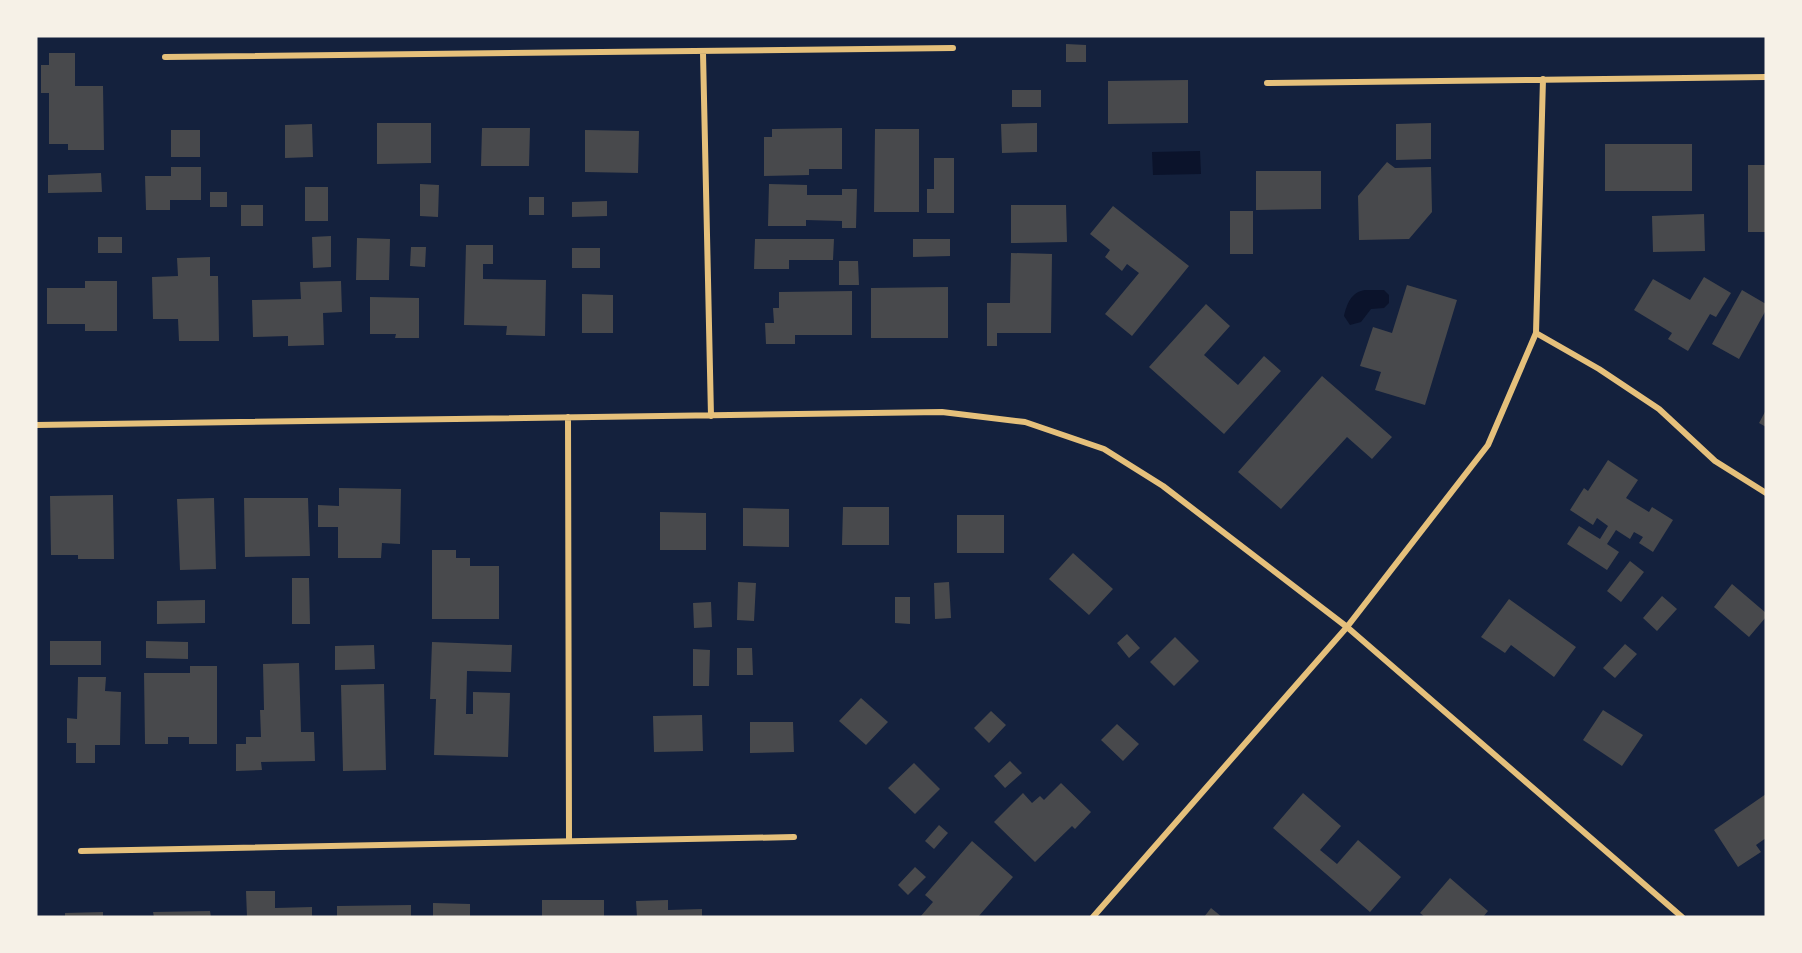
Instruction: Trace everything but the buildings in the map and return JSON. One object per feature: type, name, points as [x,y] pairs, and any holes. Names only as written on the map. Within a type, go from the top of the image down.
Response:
[{"type":"street","points":[[165,57],[953,48]]},
{"type":"street","points":[[703,52],[711,416]]},
{"type":"street","points":[[1268,83],[1766,77]]},
{"type":"street","points":[[1093,917],[1347,627],[1488,445],[1536,333],[1543,79]]},
{"type":"street","points":[[1536,333],[1599,369],[1659,409],[1715,461],[1766,493]]},
{"type":"street","points":[[36,425],[942,412],[1025,422],[1104,449],[1163,486],[1347,627],[1682,917]]},
{"type":"street","points":[[568,417],[569,841]]},
{"type":"street","points":[[81,851],[794,837]]},
{"type":"water","points":[[1200,151],[1201,174],[1153,175],[1152,152]]},
{"type":"water","points":[[1365,290],[1384,290],[1389,295],[1389,303],[1384,308],[1371,309],[1361,322],[1350,325],[1344,316],[1348,303],[1356,293]]}]
